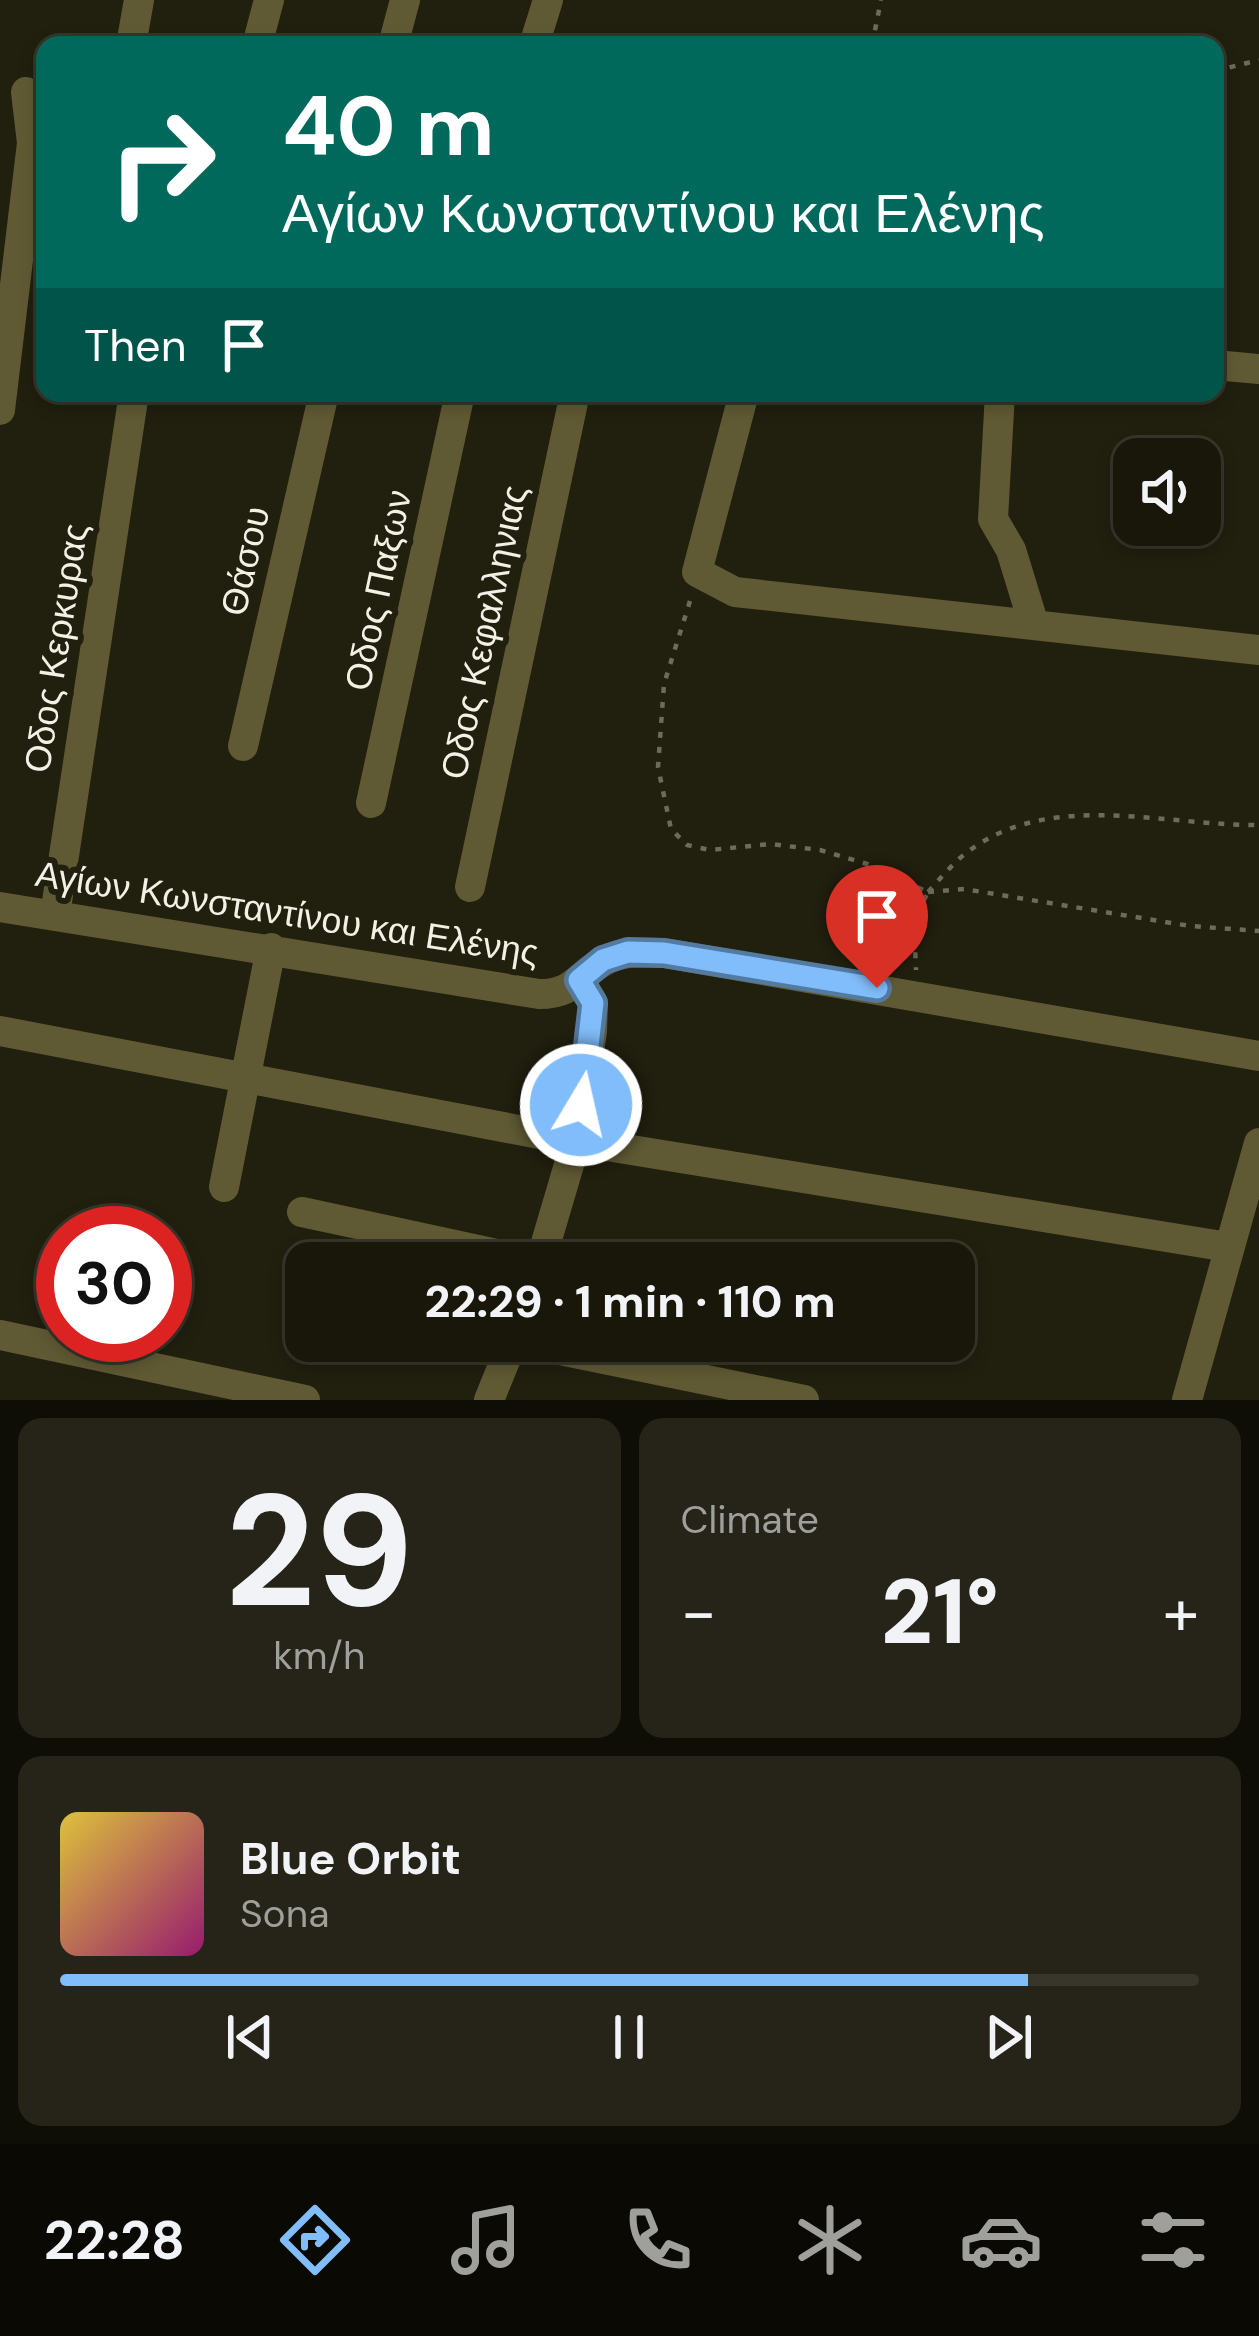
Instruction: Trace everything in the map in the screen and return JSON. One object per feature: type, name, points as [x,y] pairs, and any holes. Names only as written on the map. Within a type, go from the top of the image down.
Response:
[{"type":"street","points":[[133,36],[139,0]]},
{"type":"street","points":[[259,36],[269,0]]},
{"type":"street","points":[[395,36],[405,0]]},
{"type":"street","points":[[537,36],[548,0]]},
{"type":"street","points":[[0,410],[32,143],[24,92]]},
{"type":"street","points":[[1224,366],[1259,369]]},
{"type":"street","name":"Οδος Κερκυρας","points":[[55,915],[133,402]]},
{"type":"street","name":"Θάσου","points":[[243,746],[322,402]]},
{"type":"street","name":"Οδος Παξων","points":[[371,803],[458,402]]},
{"type":"street","name":"Οδος Κεφαλληνιας","points":[[470,887],[573,402]]},
{"type":"street","points":[[742,402],[697,572],[735,592],[1259,650]]},
{"type":"street","points":[[1000,402],[993,519],[1011,550],[1034,625]]},
{"type":"street","name":"Αγίων Κωνσταντίνου και Ελένης","points":[[0,907],[539,994],[562,994],[603,960],[628,952],[664,953],[1259,1056]]},
{"type":"street","points":[[224,1187],[271,948]]},
{"type":"street","points":[[545,1242],[576,1142],[592,1031],[593,1003],[579,980]]},
{"type":"street","points":[[0,1031],[576,1142],[1228,1247]]},
{"type":"street","points":[[1186,1400],[1259,1143]]},
{"type":"street","points":[[302,1212],[441,1242]]},
{"type":"street","points":[[0,1335],[304,1400]]},
{"type":"street","points":[[489,1400],[505,1362]]},
{"type":"street","points":[[617,1362],[804,1400]]},
{"type":"path","points":[[874,36],[881,0]]},
{"type":"path","points":[[1224,69],[1259,60]]},
{"type":"path","points":[[697,572],[664,684],[658,767],[671,829],[687,845],[710,850],[770,844],[820,850],[868,864],[928,892],[964,890],[1190,926],[1259,931]]},
{"type":"path","points":[[919,996],[914,921],[928,892],[962,856],[1037,820],[1096,814],[1259,825]]},
{"type":"route","points":[[581,1105],[593,1003],[579,980],[603,960],[628,952],[664,953],[877,988]]}]
